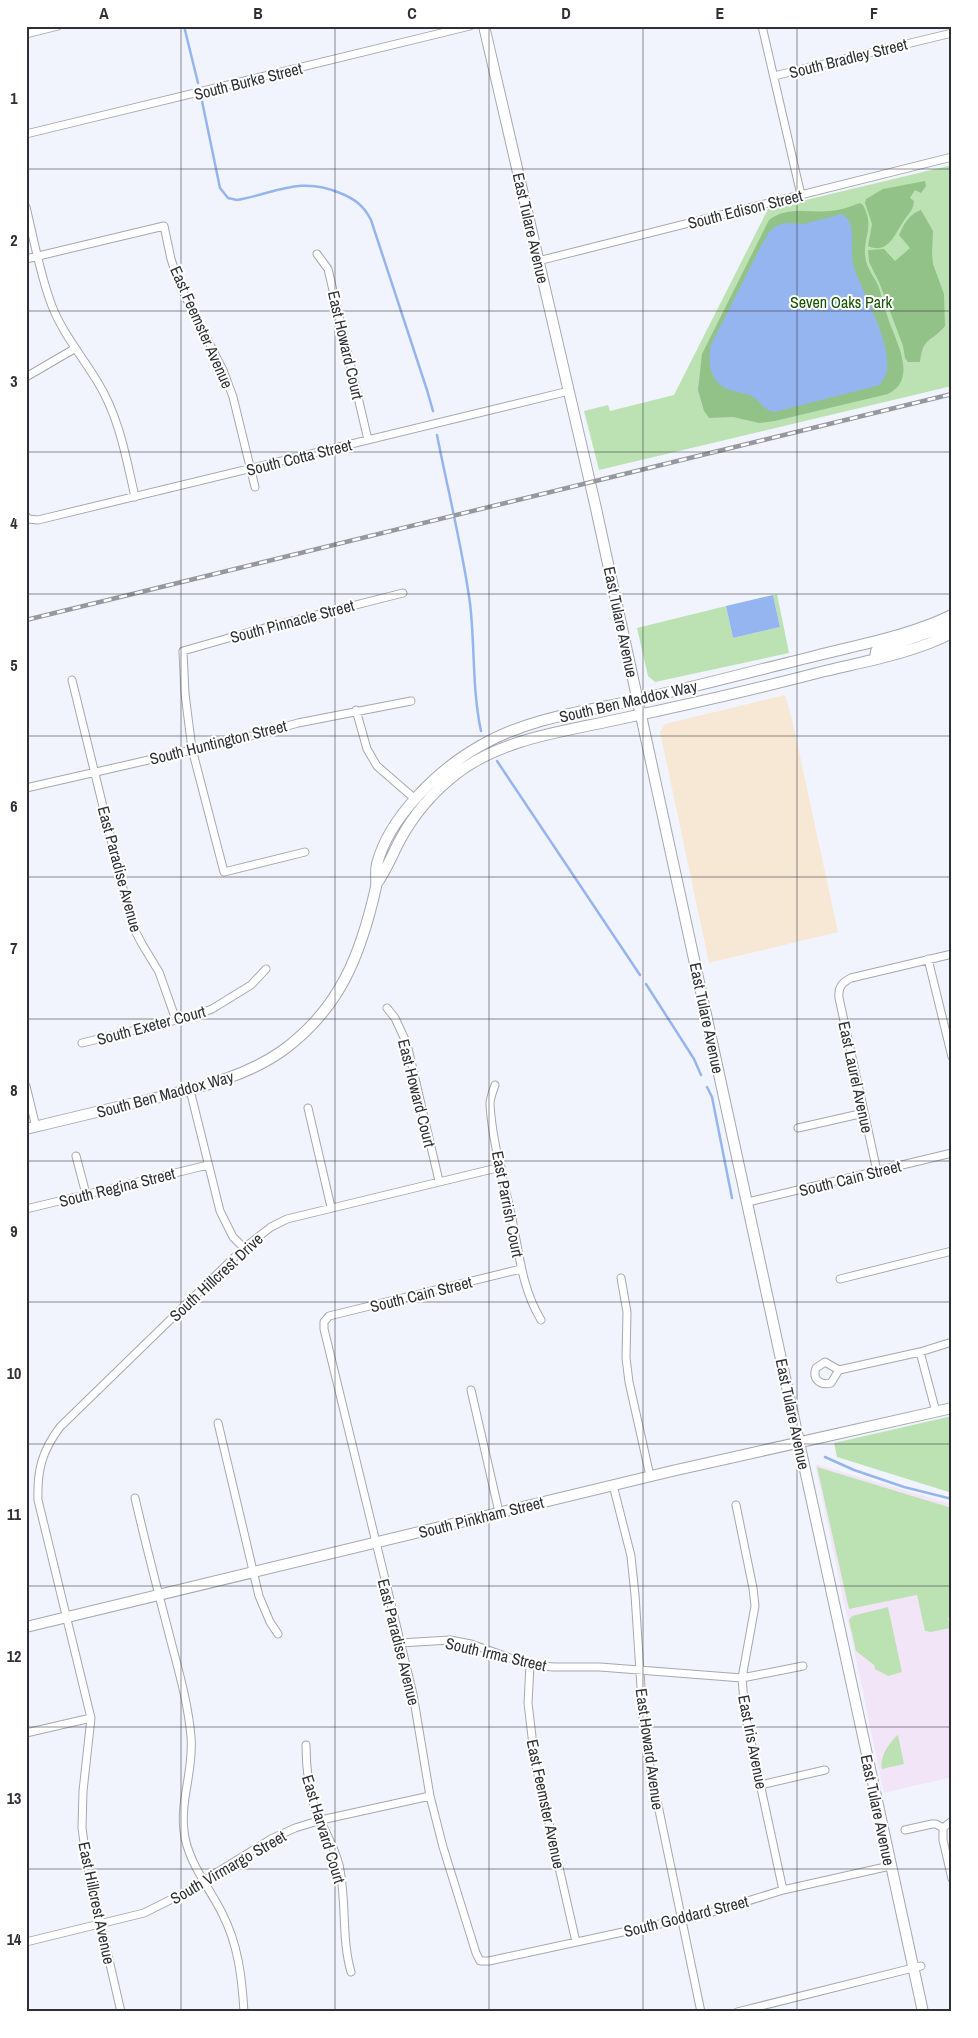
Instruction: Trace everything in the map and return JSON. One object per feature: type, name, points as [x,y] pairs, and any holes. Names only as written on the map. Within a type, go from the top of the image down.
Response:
[{"type":"street","points":[[26,34],[58,26]]},
{"type":"street","name":"South Burke Street","points":[[26,134],[470,26]]},
{"type":"street","name":"East Tulare Avenue","points":[[484,26],[569,391],[641,715],[748,1202],[890,1866],[917,1967],[923,2012]]},
{"type":"street","points":[[762,26],[801,195]]},
{"type":"street","name":"South Bradley Street","points":[[774,76],[952,33]]},
{"type":"street","name":"South Edison Street","points":[[538,261],[952,157]]},
{"type":"street","points":[[26,207],[53,307],[74,349],[98,382],[111,409],[120,435],[135,497]]},
{"type":"street","name":"East Feemster Avenue","points":[[38,256],[164,226],[171,259],[180,286],[223,370],[233,397],[255,488]]},
{"type":"street","name":"East Howard Court","points":[[317,254],[328,269],[368,440]]},
{"type":"street","points":[[26,258],[38,256]]},
{"type":"street","points":[[26,377],[74,349]]},
{"type":"street","name":"South Cotta Street","points":[[27,517],[38,520],[569,391]]},
{"type":"street","name":"South Pinnacle Street","points":[[192,749],[186,702],[183,651],[402,593]]},
{"type":"street","name":"South Ben Maddox Way","points":[[31,1128],[190,1090],[232,1078],[263,1063],[290,1045],[315,1020],[338,991],[353,965],[364,937],[376,883],[376,866],[397,823],[416,799],[450,765],[479,746],[510,730],[544,720],[637,700],[910,632],[952,615]]},
{"type":"street","points":[[875,659],[876,652],[881,649],[906,642],[952,624]]},
{"type":"street","name":"South Ben Maddox Way","points":[[376,883],[387,869],[403,834],[424,805],[449,780],[474,762],[495,751],[531,739],[641,715],[875,659],[917,647],[952,634]]},
{"type":"street","name":"East Paradise Avenue","points":[[72,680],[132,925],[159,972],[176,1020]]},
{"type":"street","name":"South Huntington Street","points":[[26,788],[356,710],[411,701]]},
{"type":"street","points":[[356,710],[367,749],[377,766],[416,799]]},
{"type":"street","points":[[192,749],[224,872],[305,852]]},
{"type":"street","points":[[952,954],[928,959],[952,1057]]},
{"type":"street","name":"East Laurel Avenue","points":[[877,1171],[839,998],[839,989],[842,984],[851,978],[928,959]]},
{"type":"street","name":"South Exeter Court","points":[[82,1043],[206,1011],[226,1002],[251,985],[266,969]]},
{"type":"street","name":"East Howard Court","points":[[387,1008],[395,1018],[407,1044],[439,1181]]},
{"type":"street","name":"East Parrish Court","points":[[495,1085],[490,1101],[501,1167],[528,1296],[541,1320]]},
{"type":"street","points":[[26,1086],[31,1128]]},
{"type":"street","points":[[190,1090],[220,1211],[233,1237],[244,1248]]},
{"type":"street","points":[[308,1108],[331,1208]]},
{"type":"street","points":[[798,1128],[864,1113]]},
{"type":"street","name":"South Cain Street","points":[[748,1202],[952,1153]]},
{"type":"street","points":[[76,1156],[86,1194]]},
{"type":"street","name":"South Regina Street","points":[[26,1209],[208,1165]]},
{"type":"street","name":"South Hillcrest Drive","points":[[66,1617],[38,1500],[37,1478],[42,1457],[48,1443],[60,1427],[244,1248],[271,1226],[287,1219],[501,1167]]},
{"type":"street","points":[[840,1279],[952,1251]]},
{"type":"street","name":"South Cain Street","points":[[324,1322],[329,1316],[521,1269]]},
{"type":"street","points":[[622,1278],[626,1312],[626,1358],[629,1382],[650,1476]]},
{"type":"street","name":"East Paradise Avenue","points":[[324,1322],[324,1329],[420,1731],[430,1796],[442,1847],[480,1961]]},
{"type":"street","points":[[839,1370],[920,1352],[952,1342]]},
{"type":"street","points":[[920,1352],[936,1412]]},
{"type":"street","points":[[471,1390],[499,1512]]},
{"type":"street","name":"South Pinkham Street","points":[[26,1627],[650,1476],[952,1408]]},
{"type":"street","points":[[218,1423],[260,1596],[270,1622],[278,1634]]},
{"type":"street","name":"East Howard Avenue","points":[[613,1485],[631,1556],[636,1595],[643,1718],[649,1762],[701,2012]]},
{"type":"street","points":[[135,1498],[182,1684],[192,1738],[190,1768],[184,1804],[184,1831],[188,1849],[223,1914],[235,1946],[242,1977],[244,2012]]},
{"type":"street","name":"East Iris Avenue","points":[[736,1505],[755,1606],[742,1678],[745,1714],[783,1890]]},
{"type":"street","name":"East Hillcrest Avenue","points":[[66,1617],[91,1718],[83,1791],[82,1828],[87,1864],[121,2012]]},
{"type":"street","name":"South Irma Street","points":[[400,1643],[450,1640],[471,1644],[530,1665],[640,1670],[742,1678],[803,1666]]},
{"type":"street","name":"East Feemster Avenue","points":[[530,1665],[528,1703],[535,1762],[576,1942]]},
{"type":"street","points":[[26,1733],[91,1718]]},
{"type":"street","name":"East Harvard Court","points":[[306,1745],[306,1771],[310,1791],[339,1865],[346,1918],[345,1947],[351,1972]]},
{"type":"street","points":[[760,1785],[825,1770]]},
{"type":"street","name":"South Virmargo Street","points":[[26,1942],[144,1913],[169,1901],[272,1839],[295,1828],[321,1820],[430,1796]]},
{"type":"street","points":[[952,1820],[943,1828],[943,1840],[952,1879]]},
{"type":"street","name":"East Tulare Avenue","points":[[905,1830],[932,1824],[943,1828]]},
{"type":"street","name":"South Goddard Street","points":[[480,1961],[489,1961],[706,1914],[783,1890],[890,1866]]},
{"type":"street","points":[[737,2012],[917,1967]]},
{"type":"shaded area","points":[[785,695],[792,719],[838,932],[709,963],[660,732],[665,724]]},
{"type":"shaded area","points":[[815,1464],[952,1504],[952,1777],[884,1793]]},
{"type":"green space","name":"Seven Oaks Park","points":[[952,165],[952,386],[599,470],[584,411],[608,405],[610,411],[674,395],[768,209]]},
{"type":"green space","points":[[925,181],[926,186],[921,193],[915,190],[910,198],[914,201],[911,210],[890,242],[881,248],[868,246],[872,224],[865,203],[866,199],[883,189]]},
{"type":"green space","points":[[860,203],[867,213],[868,221],[865,246],[866,261],[878,285],[902,359],[902,379],[897,387],[888,394],[775,421],[759,423],[733,417],[709,418],[704,411],[698,390],[702,354],[769,220],[783,213],[830,211]]},
{"type":"green space","points":[[921,210],[933,231],[933,264],[944,294],[945,326],[923,348],[920,362],[908,362],[879,282],[869,262],[868,250],[884,249],[895,261],[910,248],[899,235],[903,227],[910,217]]},
{"type":"green space","points":[[777,594],[789,653],[655,682],[648,676],[637,628],[726,606],[733,638],[780,627],[773,595]]},
{"type":"green space","points":[[952,1416],[952,1493],[837,1457],[834,1443]]},
{"type":"green space","points":[[817,1467],[952,1508],[952,1617],[948,1618],[950,1628],[931,1632],[925,1631],[917,1595],[849,1609]]},
{"type":"green space","points":[[888,1607],[902,1672],[888,1676],[875,1669],[874,1665],[856,1651],[849,1620],[852,1616]]},
{"type":"green space","points":[[898,1735],[904,1764],[882,1769],[882,1760],[886,1750]]},
{"type":"water","points":[[842,214],[847,218],[852,231],[852,261],[854,268],[876,319],[885,346],[887,371],[880,385],[774,412],[766,409],[752,396],[725,388],[716,380],[711,369],[711,345],[770,231],[778,225],[786,223],[804,224]]},
{"type":"water","points":[[773,595],[780,627],[733,638],[726,606]]},
{"type":"waterway","points":[[184,26],[198,83]]},
{"type":"waterway","points":[[202,101],[220,188],[228,198],[237,200],[288,188],[313,186],[326,188],[345,195],[355,200],[365,211],[371,220],[433,411]]},
{"type":"waterway","points":[[437,435],[467,582],[472,619],[476,699],[481,731]]},
{"type":"waterway","points":[[497,761],[640,975]]},
{"type":"waterway","points":[[646,984],[694,1059],[701,1075]]},
{"type":"waterway","points":[[707,1087],[712,1097],[732,1198]]},
{"type":"waterway","points":[[825,1457],[854,1470],[904,1487],[952,1499]]},
{"type":"railway","points":[[26,620],[952,394]]}]
